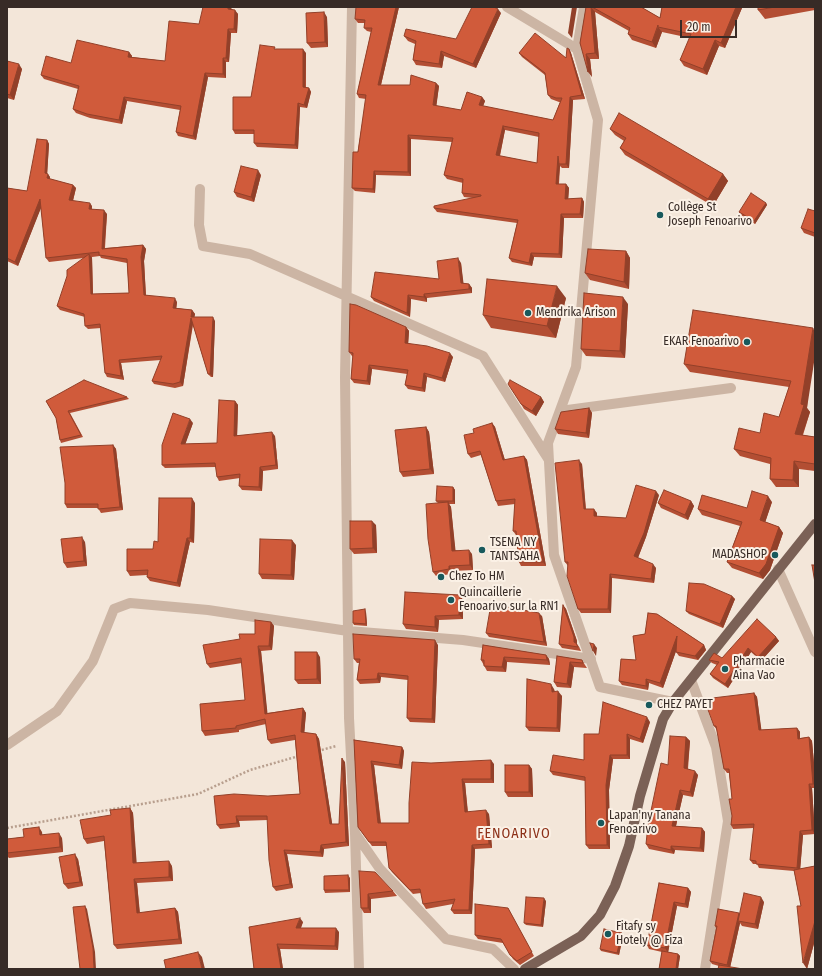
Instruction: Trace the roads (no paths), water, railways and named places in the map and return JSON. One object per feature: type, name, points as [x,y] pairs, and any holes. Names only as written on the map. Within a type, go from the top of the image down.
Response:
[{"type":"main road","points":[[525,969],[581,936],[590,927],[607,904],[628,846],[640,796],[663,719],[673,702],[815,524]]},
{"type":"street","points":[[352,7],[346,297],[348,631],[350,742],[355,833],[359,969]]},
{"type":"street","points":[[507,7],[577,50]]},
{"type":"street","points":[[584,7],[577,50],[598,120],[576,367],[548,443],[554,555],[600,687],[673,702]]},
{"type":"street","points":[[200,189],[199,225],[203,246],[250,254],[483,356],[550,462]]},
{"type":"street","points":[[560,411],[731,388]]},
{"type":"street","points":[[778,569],[815,652]]},
{"type":"street","points":[[7,745],[57,711],[93,661],[114,609],[130,603],[208,610],[348,631],[463,640],[591,660]]},
{"type":"street","points":[[691,680],[716,747],[728,821],[705,969]]},
{"type":"street","points":[[355,833],[380,869],[446,939],[493,949],[514,969]]},
{"type":"place","name":"Collège St Joseph Fenoarivo","points":[[660,215]]},
{"type":"place","name":"Mendrika Arison","points":[[528,313]]},
{"type":"place","name":"EKAR Fenoarivo","points":[[747,342]]},
{"type":"place","name":"TSENA NY TANTSAHA","points":[[482,550]]},
{"type":"place","name":"MADASHOP","points":[[775,555]]},
{"type":"place","name":"Chez To HM","points":[[441,577]]},
{"type":"place","name":"Quincaillerie Fenoarivo sur la RN1","points":[[451,600]]},
{"type":"place","name":"Pharmacie Aina Vao","points":[[725,669]]},
{"type":"place","name":"CHEZ PAYET","points":[[649,705]]},
{"type":"place","name":"Lapan'ny Tanana Fenoarivo","points":[[601,823]]},
{"type":"place","name":"Fitafy sy Hotely @ Fiza","points":[[608,934]]},
{"type":"district","name":"FENOARIVO","points":[[514,834]]}]
